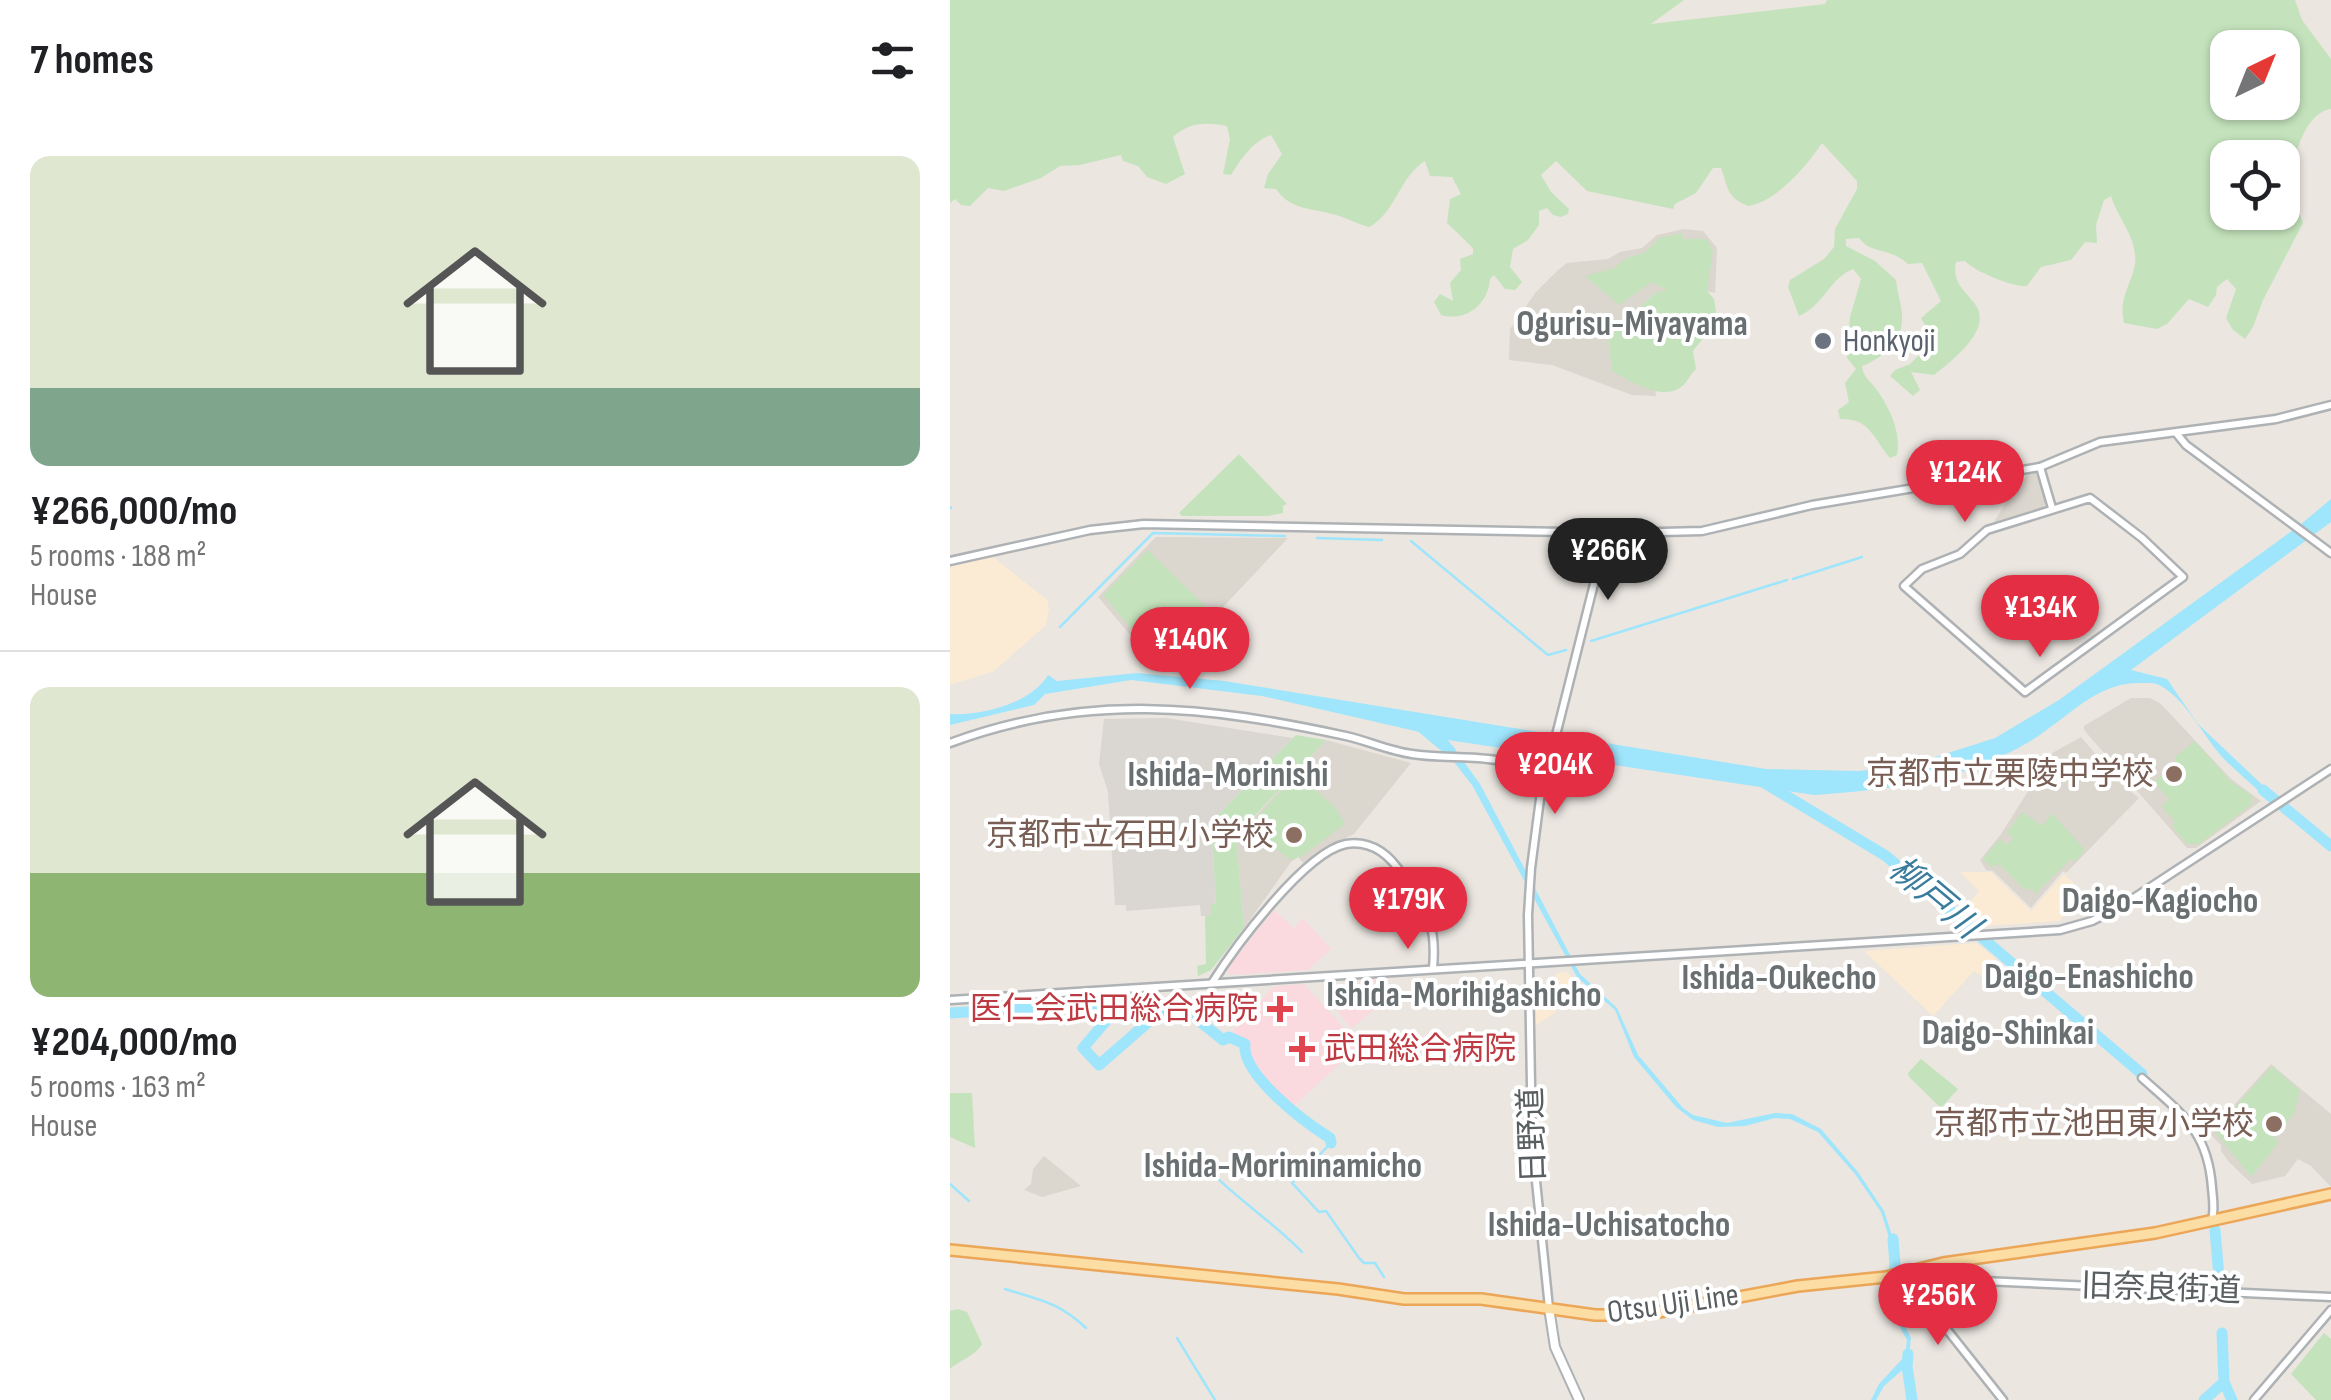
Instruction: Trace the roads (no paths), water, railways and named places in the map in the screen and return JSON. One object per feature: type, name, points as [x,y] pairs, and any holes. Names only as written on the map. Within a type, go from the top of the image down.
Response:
[{"type":"main road","name":"Otsu Uji Line","points":[[950,1250],[1404,1299],[1477,1299],[1595,1315],[1659,1312],[1772,1290],[2119,1239],[2331,1194]]},
{"type":"main road","points":[[1548,1308],[1556,1347],[1579,1400]]},
{"type":"street","points":[[950,561],[1090,530],[1144,524],[1678,533],[1712,529],[1812,505],[2040,468],[2100,442],[2276,419],[2331,405]]},
{"type":"street","points":[[2176,434],[2288,522],[2330,549]]},
{"type":"street","points":[[2040,468],[2052,508]]},
{"type":"street","points":[[2095,500],[2183,577],[2026,692],[1904,586],[1922,569],[1960,554],[1988,530],[2052,508],[2095,500]]},
{"type":"street","name":"日野道","points":[[1548,1308],[1534,1181],[1531,868],[1540,799],[1608,532]]},
{"type":"street","points":[[950,743],[1057,714],[1132,707],[1205,712],[1346,736],[1410,754],[1549,765]]},
{"type":"street","points":[[950,1000],[2060,930],[2124,905],[2331,769]]},
{"type":"street","points":[[1212,983],[1251,930],[1303,871],[1333,849],[1356,844],[1380,850],[1392,859],[1431,918],[1436,940],[1434,968]]},
{"type":"street","points":[[2142,1078],[2188,1120],[2201,1139],[2210,1165],[2212,1222]]},
{"type":"street","points":[[1943,1263],[1949,1278]]},
{"type":"street","points":[[1896,1274],[1920,1296],[2003,1400]]},
{"type":"street","points":[[1920,1296],[1926,1282],[1949,1278]]},
{"type":"street","name":"旧奈良街道","points":[[1949,1278],[2331,1297]]},
{"type":"street","points":[[2254,1400],[2331,1310]]},
{"type":"water","points":[[2331,499],[2331,522],[2131,670],[2167,679],[2198,724],[2331,850],[2239,773],[2218,752],[2180,701],[2153,683],[2108,689],[2027,743],[1977,766],[1924,781],[1842,793],[1814,795],[1448,740],[1480,784],[1580,974],[1617,1008],[1638,1055],[1683,1108],[1693,1115],[1727,1123],[1775,1113],[1792,1114],[1821,1129],[1858,1172],[1884,1211],[1895,1245],[1893,1303],[1911,1338],[1908,1365],[1884,1386],[1876,1400],[1871,1400],[1879,1384],[1905,1356],[1907,1340],[1890,1310],[1892,1247],[1881,1212],[1855,1174],[1818,1132],[1790,1119],[1775,1118],[1745,1126],[1718,1127],[1693,1120],[1676,1107],[1634,1057],[1615,1010],[1577,977],[1472,785],[1433,735],[1262,696],[1131,680],[1045,694],[1034,705],[950,725],[950,714],[1005,706],[1030,693],[1048,675],[1057,681],[1137,673],[1224,681],[1766,769],[1858,771],[1904,767],[1995,738],[2059,700]]},
{"type":"waterway","points":[[1060,627],[1153,533],[1285,536]]},
{"type":"waterway","points":[[1317,538],[1382,540]]},
{"type":"waterway","points":[[1411,541],[1548,655],[1566,650]]},
{"type":"waterway","points":[[1793,579],[1862,557]]},
{"type":"waterway","points":[[1591,641],[1787,580]]},
{"type":"waterway","points":[[1419,725],[1450,751]]},
{"type":"waterway","name":"柳戸川","points":[[1763,782],[1886,856],[2142,1074]]},
{"type":"waterway","points":[[2263,790],[2331,846]]},
{"type":"waterway","points":[[950,1013],[1088,1005],[1106,1021],[1083,1048],[1099,1065],[1169,1004],[1193,1016],[1223,1040],[1229,1037],[1245,1044],[1246,1056],[1263,1083],[1330,1138],[1331,1143]]},
{"type":"waterway","points":[[1331,1143],[1292,1183],[1319,1212],[1326,1211],[1359,1258],[1364,1263],[1375,1263],[1384,1277]]},
{"type":"waterway","points":[[1199,1159],[1302,1252]]},
{"type":"waterway","points":[[950,1184],[969,1201]]},
{"type":"waterway","name":"柳戸川","points":[[2215,1230],[2220,1289]]},
{"type":"waterway","points":[[1892,1285],[1893,1239]]},
{"type":"waterway","points":[[1005,1289],[1057,1307],[1086,1328]]},
{"type":"waterway","name":"柳戸川","points":[[2204,1400],[2224,1382],[2222,1333]]},
{"type":"waterway","points":[[1177,1338],[1215,1400]]},
{"type":"waterway","points":[[1908,1354],[1912,1400]]},
{"type":"waterway","points":[[2224,1382],[2232,1400]]},
{"type":"place","name":"Honkyoji","points":[[1823,341]]},
{"type":"place","name":"京都市立栗陵中学校","points":[[2174,774]]},
{"type":"place","name":"京都市立石田小学校","points":[[1294,835]]},
{"type":"place","name":"医仁会武田総合病院","points":[[1280,1009]]},
{"type":"place","name":"武田総合病院","points":[[1302,1049]]},
{"type":"place","name":"京都市立池田東小学校","points":[[2274,1124]]},
{"type":"district","name":"Ogurisu-Miyayama","points":[[1632,324]]},
{"type":"district","name":"Ishida-Morinishi","points":[[1228,775]]},
{"type":"district","name":"Daigo-Kagiocho","points":[[2160,901]]},
{"type":"district","name":"Daigo-Enashicho","points":[[2089,977]]},
{"type":"district","name":"Ishida-Oukecho","points":[[1779,978]]},
{"type":"district","name":"Ishida-Morihigashicho","points":[[1464,995]]},
{"type":"district","name":"Daigo-Shinkai","points":[[2008,1033]]},
{"type":"district","name":"Ishida-Moriminamicho","points":[[1283,1166]]},
{"type":"district","name":"Ishida-Uchisatocho","points":[[1609,1225]]}]
